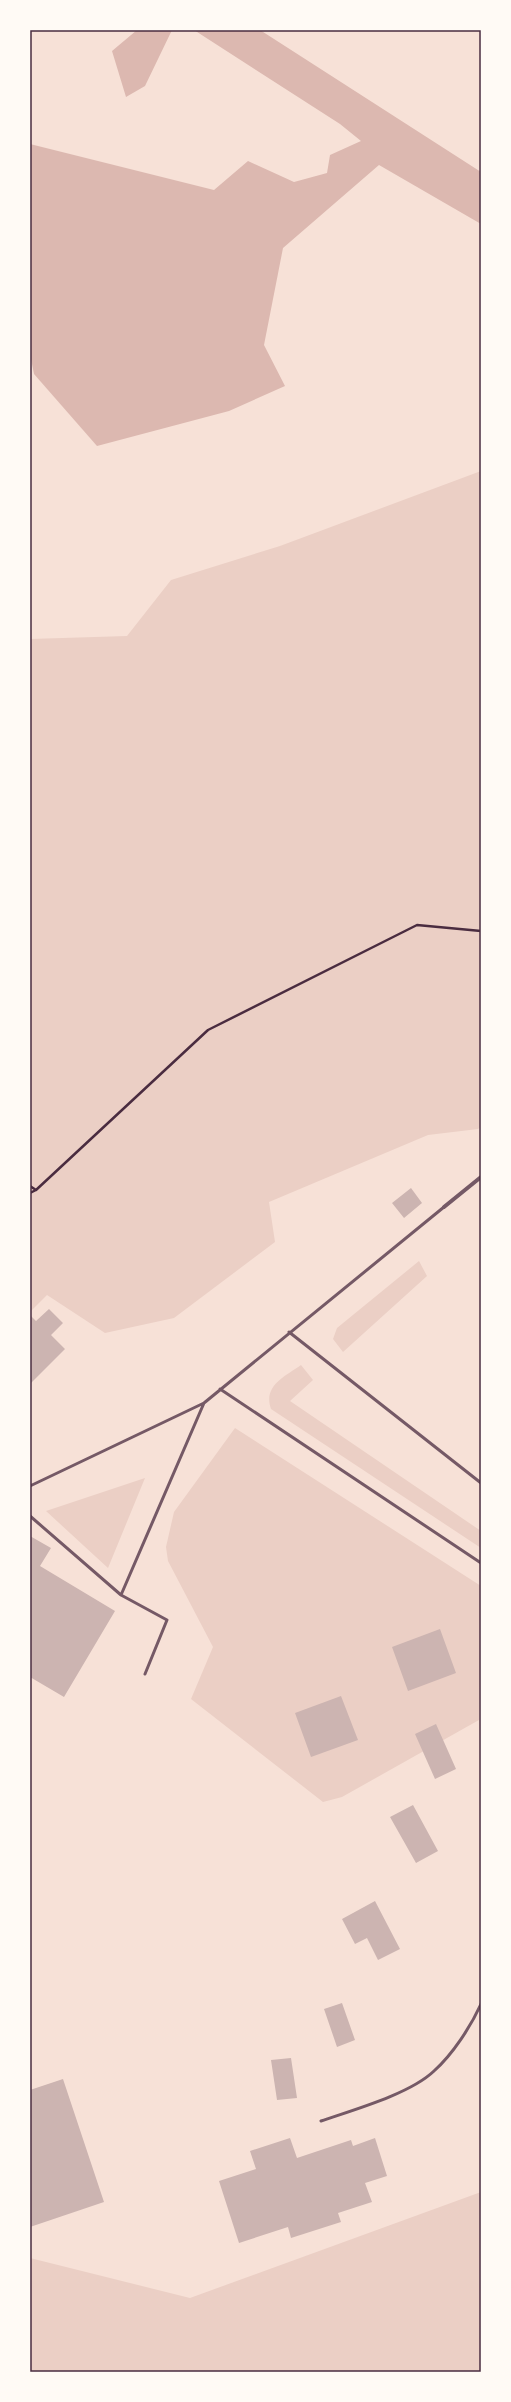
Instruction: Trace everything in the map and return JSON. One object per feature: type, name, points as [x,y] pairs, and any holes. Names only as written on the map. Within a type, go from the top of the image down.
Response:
[{"type":"street","points":[[444,1207],[481,1176]]},
{"type":"lane","points":[[30,1486],[204,1403],[289,1332],[444,1207]]},
{"type":"lane","points":[[289,1332],[481,1483]]},
{"type":"lane","points":[[220,1389],[481,1563]]},
{"type":"lane","points":[[121,1595],[204,1403]]},
{"type":"lane","points":[[30,1516],[121,1595],[167,1620],[145,1674]]},
{"type":"lane","points":[[321,2121],[396,2094],[434,2071],[472,2024],[481,2004]]},
{"type":"path","points":[[30,1193],[36,1190],[208,1030],[418,925],[481,930]]},
{"type":"path","points":[[30,1186],[36,1190]]},
{"type":"shaded area","points":[[137,30],[172,30],[145,86],[126,97],[112,51]]},
{"type":"shaded area","points":[[194,30],[260,30],[481,172],[481,224],[379,165],[283,248],[264,345],[285,386],[229,411],[97,446],[34,374],[30,354],[30,144],[214,190],[248,161],[294,182],[327,173],[330,155],[361,141],[340,124]]},
{"type":"shaded area","points":[[481,471],[481,1127],[478,1129],[428,1135],[269,1202],[275,1242],[174,1318],[105,1333],[47,1295],[30,1312],[30,639],[127,636],[171,580],[280,546]]},
{"type":"shaded area","points":[[419,1261],[427,1276],[343,1352],[333,1339],[337,1328]]},
{"type":"shaded area","points":[[301,1365],[313,1380],[290,1401],[481,1531],[481,1548],[271,1409],[269,1401],[272,1388],[282,1378]]},
{"type":"shaded area","points":[[235,1428],[481,1586],[479,1720],[342,1797],[323,1802],[191,1699],[213,1647],[168,1561],[166,1547],[174,1512]]},
{"type":"shaded area","points":[[145,1478],[108,1568],[46,1511]]},
{"type":"shaded area","points":[[481,2192],[481,2372],[30,2372],[30,2258],[190,2298]]},
{"type":"building","points":[[411,1188],[422,1203],[404,1218],[392,1203]]},
{"type":"building","points":[[49,1309],[63,1323],[51,1335],[65,1349],[30,1384],[30,1315],[36,1321]]},
{"type":"building","points":[[30,1536],[51,1548],[40,1566],[115,1611],[64,1697],[30,1677]]},
{"type":"building","points":[[440,1629],[456,1673],[408,1691],[392,1647]]},
{"type":"building","points":[[341,1696],[358,1740],[311,1757],[295,1713]]},
{"type":"building","points":[[436,1724],[456,1769],[435,1779],[415,1734]]},
{"type":"building","points":[[413,1805],[438,1851],[416,1863],[390,1817]]},
{"type":"building","points":[[375,1901],[400,1949],[378,1960],[367,1938],[355,1944],[342,1919]]},
{"type":"building","points":[[342,2003],[355,2040],[337,2047],[324,2009]]},
{"type":"building","points":[[291,2058],[297,2098],[277,2100],[271,2060]]},
{"type":"building","points":[[63,2079],[104,2202],[30,2227],[30,2090]]},
{"type":"building","points":[[290,2138],[297,2158],[351,2140],[353,2146],[375,2138],[387,2176],[365,2183],[372,2202],[338,2213],[341,2222],[291,2238],[288,2227],[239,2243],[219,2181],[256,2169],[250,2151]]}]
